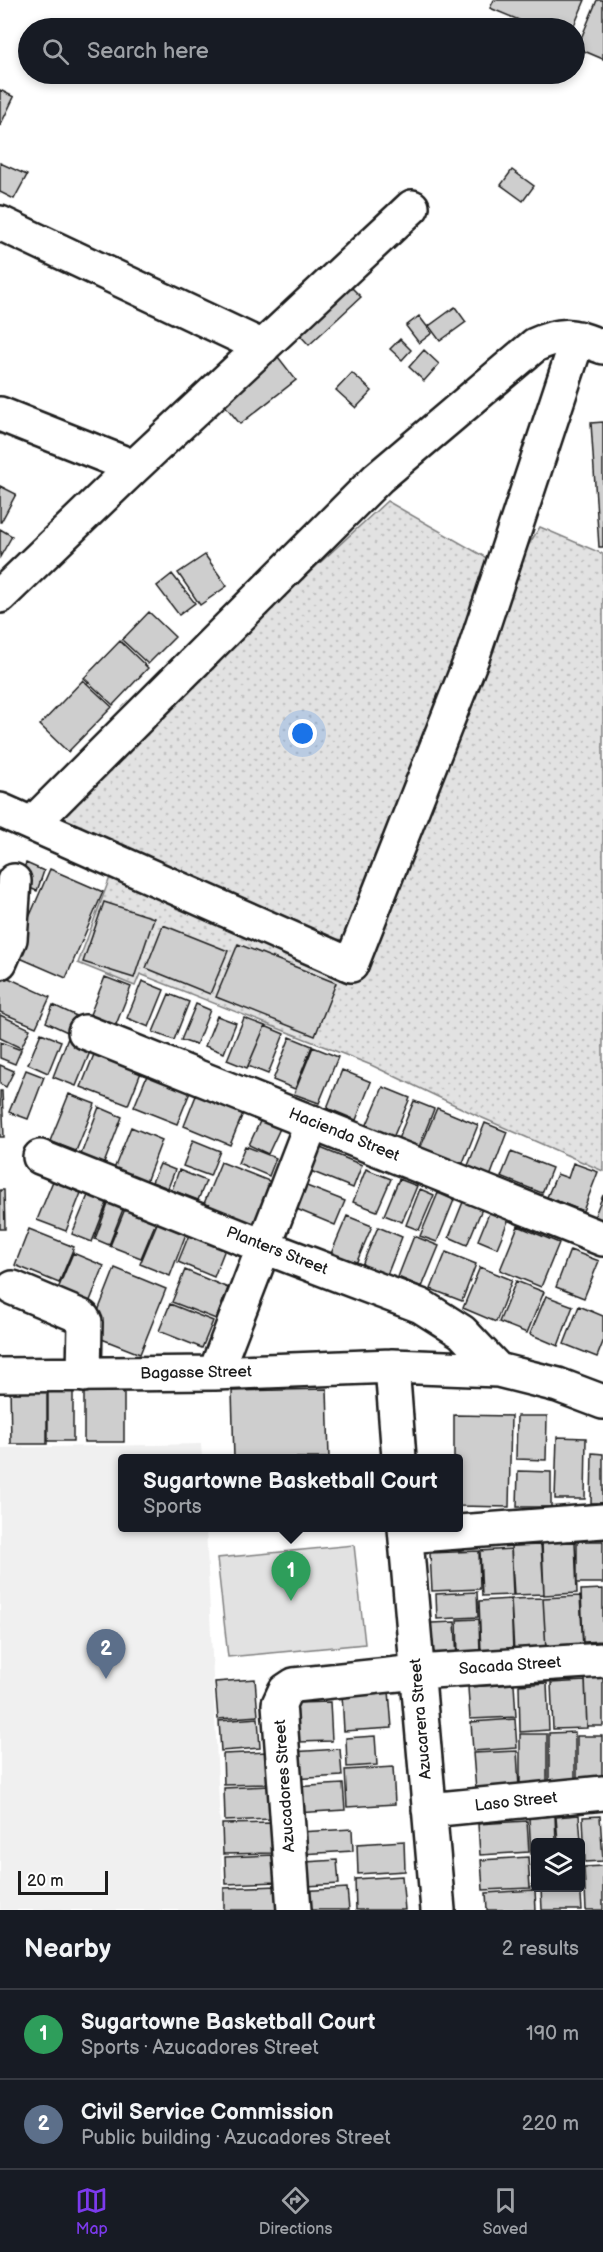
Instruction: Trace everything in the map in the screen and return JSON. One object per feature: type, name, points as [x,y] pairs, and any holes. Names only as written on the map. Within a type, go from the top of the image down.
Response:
[{"type":"street","points":[[0,596],[134,467],[412,207]]},
{"type":"street","points":[[0,223],[263,346]]},
{"type":"street","points":[[555,336],[591,342],[473,656],[351,965],[14,815],[378,478],[535,345],[555,336]]},
{"type":"street","points":[[0,414],[134,467]]},
{"type":"street","points":[[0,962],[10,939],[14,881]]},
{"type":"street","name":"Hacienda Street","points":[[85,1032],[603,1239]]},
{"type":"street","points":[[215,1373],[312,1122]]},
{"type":"street","name":"Planters Street","points":[[40,1157],[265,1247],[421,1306],[462,1332],[498,1370]]},
{"type":"street","points":[[13,1288],[82,1317],[85,1322],[84,1375]]},
{"type":"street","points":[[399,1454],[392,1366],[498,1370],[558,1385],[603,1402]]},
{"type":"street","name":"Bagasse Street","points":[[0,1375],[215,1373],[392,1366]]},
{"type":"street","points":[[463,1529],[603,1521]]},
{"type":"street","name":"Azucarera Street","points":[[406,1532],[438,1910]]},
{"type":"street","name":"Sacada Street","points":[[417,1672],[603,1660]]},
{"type":"street","name":"Azucadores Street","points":[[294,1910],[279,1704],[285,1691],[294,1685],[417,1672]]},
{"type":"street","name":"Laso Street","points":[[429,1810],[603,1793]]},
{"type":"shaded area","points":[[387,501],[511,572],[540,527],[603,554],[603,1171],[478,1116],[371,1065],[140,974],[135,986],[78,963],[112,872],[21,838]]},
{"type":"shaded area","points":[[201,1444],[202,1454],[118,1454],[118,1532],[206,1532],[224,1910],[0,1910],[0,1448]]},
{"type":"shaded area","points":[[354,1545],[365,1644],[228,1657],[217,1558]]},
{"type":"building","points":[[494,0],[585,0],[577,18],[514,18],[490,8]]},
{"type":"building","points":[[597,0],[603,0],[603,59],[585,51],[585,29]]},
{"type":"building","points":[[0,90],[14,97],[0,126]]},
{"type":"building","points":[[0,163],[27,175],[14,199],[0,192]]},
{"type":"building","points":[[512,170],[534,186],[523,201],[501,185]]},
{"type":"building","points":[[346,282],[361,297],[309,345],[295,330]]},
{"type":"building","points":[[455,307],[466,322],[440,341],[429,326]]},
{"type":"building","points":[[419,316],[432,333],[419,343],[406,326]]},
{"type":"building","points":[[400,339],[411,350],[402,360],[390,349]]},
{"type":"building","points":[[424,350],[439,364],[424,381],[409,367]]},
{"type":"building","points":[[275,353],[296,380],[240,424],[219,398]]},
{"type":"building","points":[[352,373],[372,391],[356,408],[336,390]]},
{"type":"building","points":[[603,422],[603,547],[599,547],[591,423]]},
{"type":"building","points":[[0,486],[16,494],[1,522],[0,522]]},
{"type":"building","points":[[0,529],[12,536],[0,557]]},
{"type":"building","points":[[205,555],[227,586],[200,605],[178,573]]},
{"type":"building","points":[[172,574],[195,603],[179,615],[157,586]]},
{"type":"building","points":[[149,612],[175,637],[148,664],[122,640]]},
{"type":"building","points":[[120,641],[148,668],[113,705],[84,678]]},
{"type":"building","points":[[83,680],[112,707],[68,752],[40,725]]},
{"type":"building","points":[[26,863],[44,871],[37,891],[17,883]]},
{"type":"building","points":[[50,869],[103,892],[66,978],[13,955]]},
{"type":"building","points":[[104,902],[154,918],[134,978],[83,962]]},
{"type":"building","points":[[163,925],[228,951],[210,994],[146,968]]},
{"type":"building","points":[[238,944],[336,983],[315,1036],[216,997]]},
{"type":"building","points":[[4,976],[50,997],[36,1027],[0,1012],[0,985]]},
{"type":"building","points":[[105,977],[131,987],[115,1027],[89,1017]]},
{"type":"building","points":[[142,981],[164,990],[149,1027],[127,1018]]},
{"type":"building","points":[[169,994],[189,1002],[174,1040],[153,1032]]},
{"type":"building","points":[[196,1004],[210,1010],[196,1045],[181,1040]]},
{"type":"building","points":[[53,1005],[83,1019],[76,1036],[46,1022]]},
{"type":"building","points":[[0,1015],[30,1029],[21,1048],[0,1038]]},
{"type":"building","points":[[217,1016],[236,1023],[224,1053],[205,1046]]},
{"type":"building","points":[[244,1018],[265,1026],[247,1068],[227,1060]]},
{"type":"building","points":[[265,1026],[284,1034],[268,1074],[248,1066]]},
{"type":"building","points":[[41,1033],[61,1041],[48,1073],[28,1064]]},
{"type":"building","points":[[290,1037],[312,1046],[295,1089],[273,1080]]},
{"type":"building","points":[[68,1038],[92,1047],[76,1086],[53,1077]]},
{"type":"building","points":[[0,1042],[21,1050],[15,1064],[0,1058]]},
{"type":"building","points":[[97,1047],[144,1065],[128,1105],[81,1087]]},
{"type":"building","points":[[313,1047],[338,1057],[319,1103],[294,1094]]},
{"type":"building","points":[[0,1065],[14,1071],[6,1087],[0,1084]]},
{"type":"building","points":[[150,1068],[193,1085],[177,1124],[134,1107]]},
{"type":"building","points":[[26,1070],[44,1077],[28,1119],[9,1112]]},
{"type":"building","points":[[342,1070],[371,1082],[356,1120],[327,1108]]},
{"type":"building","points":[[383,1087],[410,1098],[392,1140],[365,1129]]},
{"type":"building","points":[[199,1088],[246,1106],[230,1145],[184,1126]]},
{"type":"building","points":[[0,1091],[2,1091],[4,1137],[0,1137]]},
{"type":"building","points":[[69,1094],[95,1104],[76,1151],[50,1141]]},
{"type":"building","points":[[414,1101],[434,1109],[419,1147],[398,1139]]},
{"type":"building","points":[[99,1107],[122,1117],[103,1166],[80,1157]]},
{"type":"building","points":[[437,1108],[478,1125],[462,1165],[420,1149]]},
{"type":"building","points":[[263,1115],[282,1124],[268,1154],[249,1145]]},
{"type":"building","points":[[485,1123],[507,1132],[490,1177],[467,1168]]},
{"type":"building","points":[[131,1127],[162,1140],[146,1182],[114,1169]]},
{"type":"building","points":[[193,1140],[220,1151],[210,1176],[183,1166]]},
{"type":"building","points":[[245,1146],[276,1158],[269,1176],[238,1163]]},
{"type":"building","points":[[318,1147],[362,1165],[353,1188],[308,1170]]},
{"type":"building","points":[[511,1152],[552,1168],[542,1193],[501,1177]]},
{"type":"building","points":[[221,1162],[279,1185],[261,1229],[203,1206]]},
{"type":"building","points":[[573,1163],[598,1172],[583,1211],[547,1197],[557,1174],[568,1178]]},
{"type":"building","points":[[160,1164],[175,1170],[168,1188],[152,1182]]},
{"type":"building","points":[[366,1169],[391,1179],[377,1211],[353,1202]]},
{"type":"building","points":[[179,1170],[206,1181],[198,1200],[172,1190]]},
{"type":"building","points":[[399,1179],[417,1186],[402,1222],[384,1215]]},
{"type":"building","points":[[53,1181],[81,1193],[66,1231],[37,1220]]},
{"type":"building","points":[[304,1185],[345,1201],[335,1225],[294,1208]]},
{"type":"building","points":[[91,1188],[110,1195],[92,1242],[72,1234]]},
{"type":"building","points":[[420,1189],[434,1195],[419,1230],[406,1225]]},
{"type":"building","points":[[0,1190],[4,1190],[5,1229],[0,1229]]},
{"type":"building","points":[[438,1193],[454,1200],[437,1242],[420,1236]]},
{"type":"building","points":[[603,1195],[603,1224],[593,1220]]},
{"type":"building","points":[[465,1197],[484,1204],[467,1245],[449,1237]]},
{"type":"building","points":[[110,1199],[125,1204],[109,1245],[95,1239]]},
{"type":"building","points":[[494,1201],[513,1209],[497,1248],[478,1240]]},
{"type":"building","points":[[127,1204],[158,1217],[141,1258],[110,1246]]},
{"type":"building","points":[[161,1214],[189,1226],[170,1276],[140,1264]]},
{"type":"building","points":[[347,1216],[372,1226],[355,1266],[330,1256]]},
{"type":"building","points":[[518,1226],[559,1243],[541,1287],[500,1270]]},
{"type":"building","points":[[378,1227],[402,1237],[387,1275],[362,1265]]},
{"type":"building","points":[[29,1229],[74,1247],[59,1283],[15,1265]]},
{"type":"building","points":[[191,1230],[227,1244],[214,1277],[178,1262]]},
{"type":"building","points":[[414,1236],[439,1246],[422,1287],[398,1277]]},
{"type":"building","points":[[570,1250],[599,1261],[584,1298],[556,1287]]},
{"type":"building","points":[[446,1252],[476,1264],[462,1301],[431,1289]]},
{"type":"building","points":[[73,1253],[104,1266],[87,1308],[55,1296]]},
{"type":"building","points":[[480,1267],[512,1280],[496,1322],[463,1308]]},
{"type":"building","points":[[115,1268],[166,1289],[140,1354],[89,1334]]},
{"type":"building","points":[[185,1270],[228,1288],[216,1319],[172,1302]]},
{"type":"building","points":[[516,1281],[544,1292],[527,1333],[499,1322]]},
{"type":"building","points":[[546,1296],[573,1306],[558,1346],[530,1334]]},
{"type":"building","points":[[170,1304],[213,1321],[202,1348],[159,1331]]},
{"type":"building","points":[[579,1306],[603,1316],[603,1342],[597,1357],[564,1344]]},
{"type":"building","points":[[10,1383],[47,1383],[47,1444],[11,1444]]},
{"type":"building","points":[[48,1385],[73,1385],[73,1441],[48,1441]]},
{"type":"building","points":[[84,1385],[124,1385],[124,1442],[84,1442]]},
{"type":"building","points":[[327,1389],[329,1454],[234,1454],[232,1391]]},
{"type":"building","points":[[454,1415],[511,1416],[509,1507],[463,1506],[463,1454],[454,1454]]},
{"type":"building","points":[[517,1416],[547,1416],[546,1460],[516,1459]]},
{"type":"building","points":[[557,1437],[586,1438],[585,1499],[555,1499]]},
{"type":"building","points":[[592,1453],[603,1454],[603,1503],[591,1503]]},
{"type":"building","points":[[518,1471],[551,1472],[551,1507],[517,1507]]},
{"type":"building","points":[[577,1541],[603,1541],[603,1583],[577,1583]]},
{"type":"building","points":[[575,1542],[577,1593],[544,1595],[542,1543]]},
{"type":"building","points":[[541,1545],[544,1594],[514,1595],[511,1546]]},
{"type":"building","points":[[511,1549],[513,1595],[482,1596],[480,1551]]},
{"type":"building","points":[[479,1551],[480,1589],[432,1591],[430,1553]]},
{"type":"building","points":[[603,1589],[603,1641],[583,1642],[581,1590]]},
{"type":"building","points":[[477,1592],[478,1617],[437,1619],[436,1594]]},
{"type":"building","points":[[580,1596],[583,1648],[546,1649],[543,1598]]},
{"type":"building","points":[[543,1598],[546,1650],[514,1652],[511,1599]]},
{"type":"building","points":[[511,1599],[513,1652],[481,1653],[479,1601]]},
{"type":"building","points":[[479,1619],[480,1655],[458,1656],[457,1620]]},
{"type":"building","points":[[455,1622],[457,1659],[433,1660],[431,1623]]},
{"type":"building","points":[[585,1678],[603,1678],[603,1726],[587,1726]]},
{"type":"building","points":[[255,1679],[258,1716],[218,1719],[215,1682]]},
{"type":"building","points":[[585,1681],[587,1728],[553,1729],[551,1683]]},
{"type":"building","points":[[547,1683],[549,1730],[520,1732],[519,1685]]},
{"type":"building","points":[[514,1684],[516,1717],[470,1719],[468,1687]]},
{"type":"building","points":[[389,1691],[392,1728],[344,1731],[342,1694]]},
{"type":"building","points":[[330,1702],[332,1741],[299,1742],[297,1703]]},
{"type":"building","points":[[258,1718],[260,1748],[221,1751],[219,1721]]},
{"type":"building","points":[[515,1719],[517,1748],[473,1751],[471,1722]]},
{"type":"building","points":[[575,1732],[575,1788],[549,1788],[549,1733]]},
{"type":"building","points":[[520,1734],[547,1734],[547,1788],[520,1788]]},
{"type":"building","points":[[375,1736],[377,1765],[347,1767],[346,1738]]},
{"type":"building","points":[[577,1736],[602,1736],[602,1782],[577,1783]]},
{"type":"building","points":[[340,1749],[342,1776],[292,1779],[291,1752]]},
{"type":"building","points":[[517,1751],[519,1788],[476,1791],[473,1753]]},
{"type":"building","points":[[267,1752],[268,1784],[224,1785],[223,1754]]},
{"type":"building","points":[[393,1767],[395,1804],[347,1807],[345,1770]]},
{"type":"building","points":[[343,1784],[345,1810],[295,1813],[293,1787]]},
{"type":"building","points":[[270,1786],[272,1819],[225,1821],[224,1788]]},
{"type":"building","points":[[579,1815],[581,1838],[558,1838],[556,1817]]},
{"type":"building","points":[[555,1816],[556,1838],[531,1838],[531,1853],[529,1818]]},
{"type":"building","points":[[600,1816],[603,1861],[585,1862],[583,1817]]},
{"type":"building","points":[[527,1821],[529,1852],[480,1855],[478,1824]]},
{"type":"building","points":[[273,1823],[274,1853],[223,1854],[222,1824]]},
{"type":"building","points":[[352,1829],[353,1851],[301,1854],[299,1832]]},
{"type":"building","points":[[404,1841],[405,1871],[358,1874],[357,1844]]},
{"type":"building","points":[[275,1855],[276,1882],[226,1884],[225,1857]]},
{"type":"building","points":[[528,1857],[530,1888],[483,1890],[481,1860]]},
{"type":"building","points":[[337,1860],[339,1884],[307,1886],[305,1862]]},
{"type":"building","points":[[603,1866],[603,1910],[586,1910],[585,1867]]},
{"type":"building","points":[[402,1876],[405,1910],[356,1910],[355,1879]]},
{"type":"building","points":[[277,1886],[277,1910],[224,1910],[224,1888]]},
{"type":"building","points":[[347,1888],[349,1910],[301,1910],[300,1891]]},
{"type":"building","points":[[531,1890],[535,1892],[536,1910],[487,1910],[486,1893]]},
{"type":"building","points":[[541,1892],[581,1892],[582,1910],[542,1910]]},
{"type":"place","name":"Sugartowne Basketball Court","points":[[291,1601]]},
{"type":"place","name":"Civil Service Commission","points":[[106,1679]]}]
